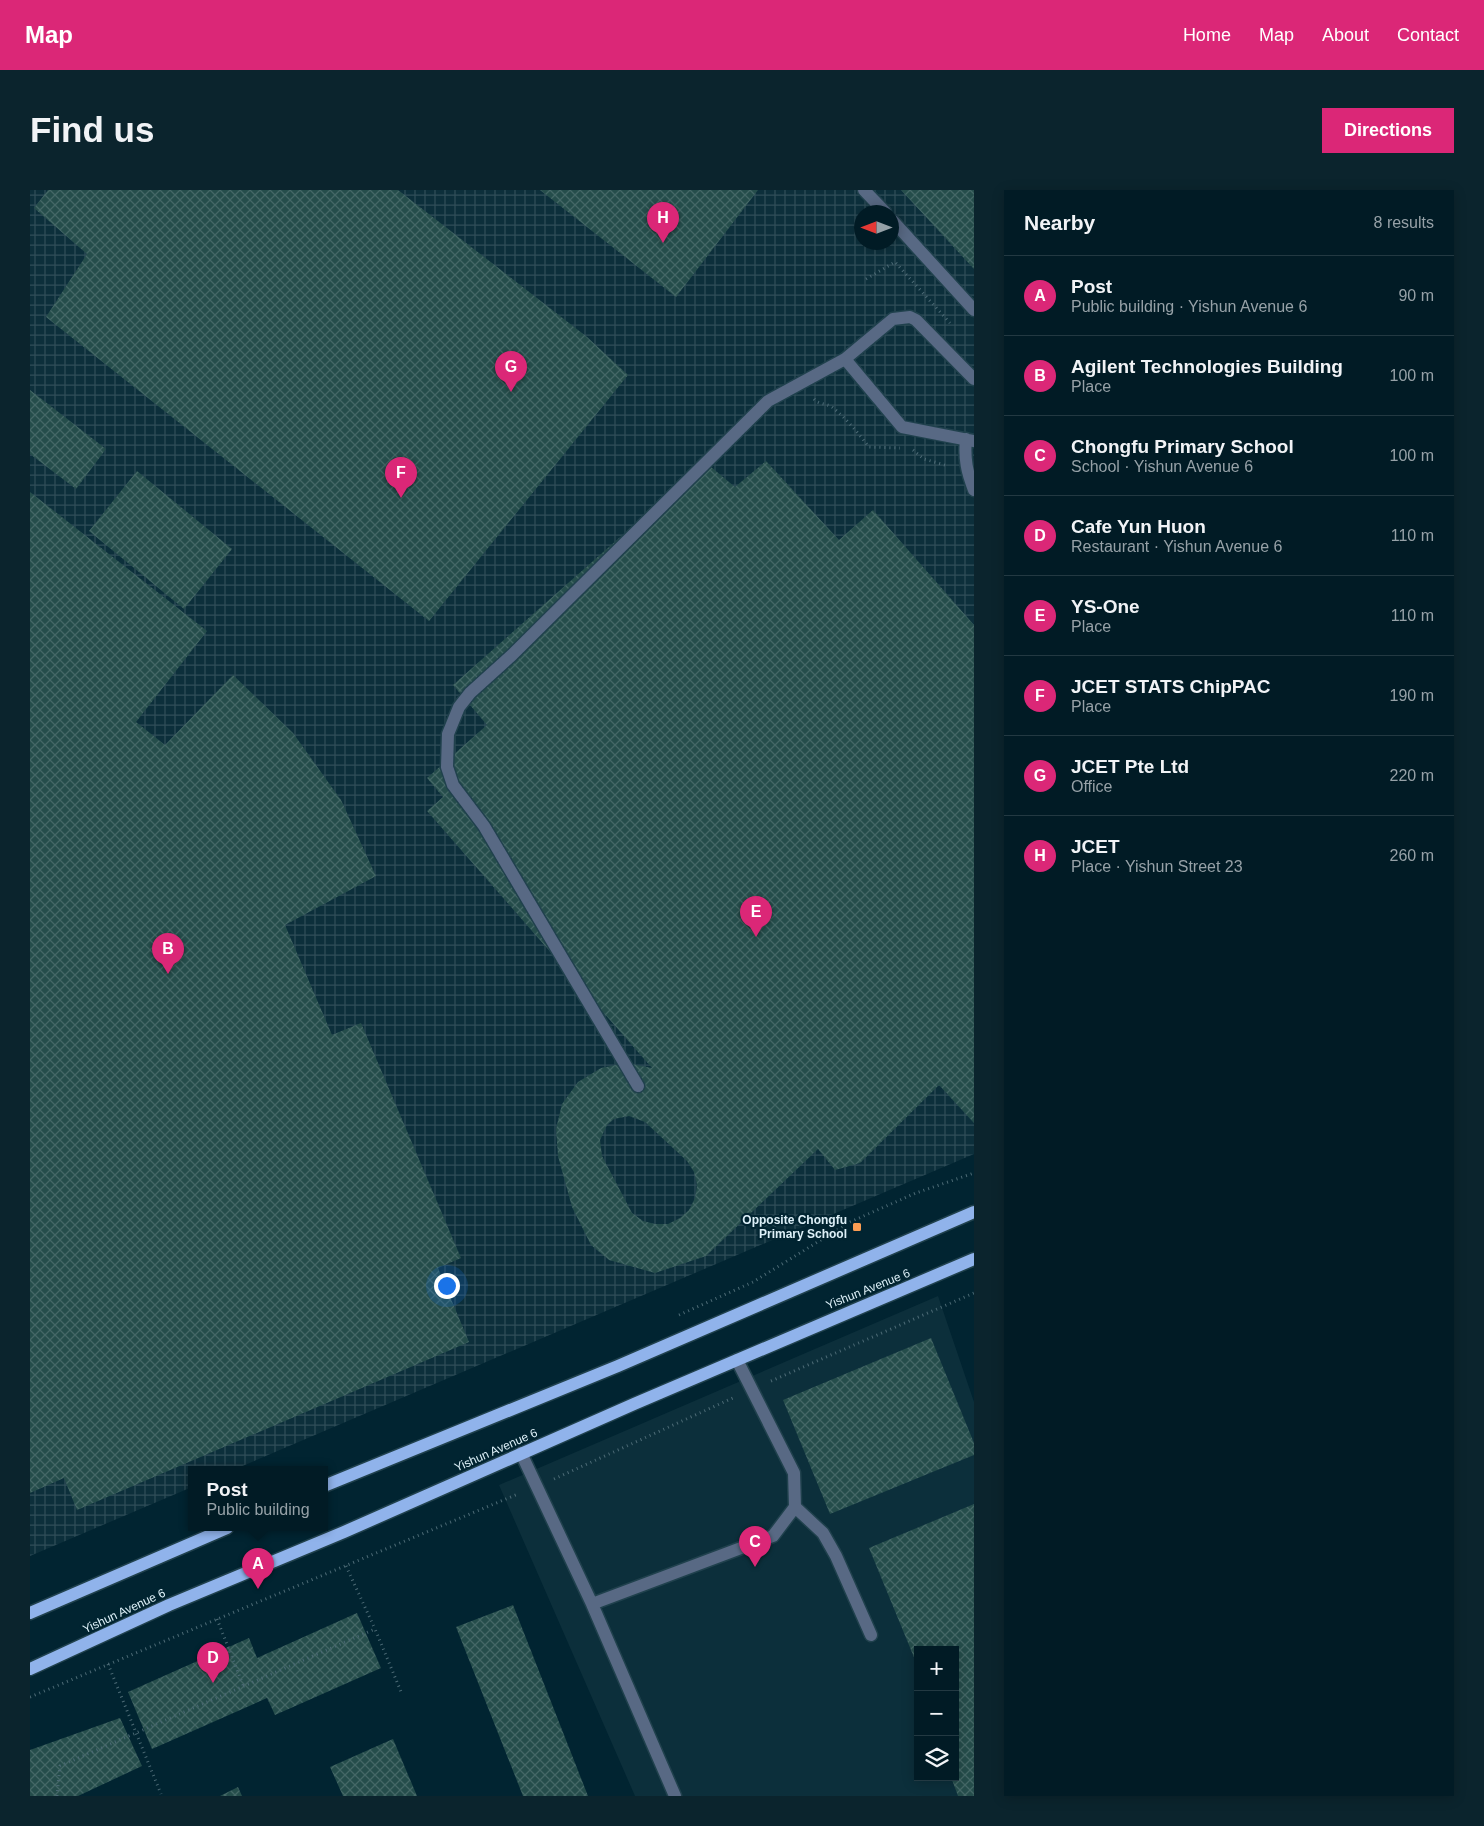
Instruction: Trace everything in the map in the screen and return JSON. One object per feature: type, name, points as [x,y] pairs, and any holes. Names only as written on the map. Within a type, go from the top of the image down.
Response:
[{"type":"main road","points":[[328,1484],[618,1366],[974,1212]]},
{"type":"main road","name":"Yishun Avenue 6","points":[[30,1669],[170,1605],[344,1532],[736,1360],[974,1259]]},
{"type":"main road","points":[[30,1613],[220,1531]]},
{"type":"street","points":[[864,190],[878,205]]},
{"type":"street","points":[[899,228],[974,310]]},
{"type":"street","points":[[638,1086],[484,826],[453,785],[447,767],[448,734],[459,707],[470,693],[512,655],[768,400],[845,358],[893,319],[910,317],[916,320],[974,379]]},
{"type":"street","points":[[845,358],[902,427],[970,440],[964,458],[966,472],[974,490]]},
{"type":"street","points":[[592,1604],[710,1562],[773,1536],[795,1507],[794,1473],[736,1360]]},
{"type":"street","points":[[522,1453],[592,1604],[675,1796]]},
{"type":"street","points":[[795,1507],[823,1533],[832,1548],[871,1635]]},
{"type":"path","points":[[866,279],[895,262],[954,327]]},
{"type":"path","points":[[672,1318],[753,1282],[850,1222],[916,1193],[974,1173]]},
{"type":"path","points":[[30,1697],[537,1486],[974,1292]]},
{"type":"path","points":[[346,1566],[402,1694]]},
{"type":"path","points":[[217,1619],[243,1685]]},
{"type":"path","points":[[57,1796],[60,1766],[375,1629]]},
{"type":"path","points":[[108,1664],[161,1794]]},
{"type":"shaded area","points":[[30,190],[974,190],[974,1154],[242,1466],[188,1466],[188,1489],[30,1556]]},
{"type":"shaded area","points":[[938,1296],[974,1402],[974,1796],[635,1796],[499,1485]]},
{"type":"building","points":[[48,190],[398,190],[587,337],[628,375],[429,621],[46,317],[87,254],[34,208]]},
{"type":"building","points":[[540,190],[758,190],[676,297]]},
{"type":"building","points":[[901,190],[974,190],[974,269]]},
{"type":"building","points":[[30,390],[106,449],[76,489],[30,454]]},
{"type":"building","points":[[766,461],[839,540],[873,510],[974,625],[974,1123],[939,1085],[860,1163],[835,1170],[818,1149],[706,1256],[655,1273],[609,1260],[591,1245],[572,1207],[558,1156],[556,1129],[562,1104],[578,1082],[601,1068],[626,1063],[652,1068],[427,811],[443,797],[427,778],[487,725],[453,685],[705,462],[735,487]],"holes":[[[629,1116],[645,1122],[687,1161],[694,1172],[697,1185],[695,1198],[689,1210],[680,1218],[668,1224],[655,1224],[643,1221],[632,1213],[602,1156],[600,1140],[607,1125],[614,1119]]]},
{"type":"building","points":[[137,471],[232,549],[184,609],[89,531]]},
{"type":"building","points":[[30,492],[207,631],[136,722],[165,745],[233,675],[293,733],[341,800],[376,876],[285,925],[332,1035],[361,1023],[461,1258],[438,1268],[469,1342],[77,1510],[64,1478],[30,1493]]},
{"type":"building","points":[[931,1338],[974,1443],[974,1455],[830,1514],[783,1400]]},
{"type":"building","points":[[974,1504],[974,1796],[958,1796],[952,1781],[959,1781],[959,1646],[914,1646],[914,1657],[869,1548]]},
{"type":"building","points":[[513,1605],[588,1796],[523,1796],[456,1627]]},
{"type":"building","points":[[357,1613],[381,1668],[275,1715],[267,1698],[152,1749],[128,1692],[249,1638],[257,1658]]},
{"type":"building","points":[[120,1718],[142,1766],[78,1796],[30,1796],[30,1750]]},
{"type":"building","points":[[393,1739],[417,1796],[343,1796],[330,1767]]},
{"type":"building","points":[[238,1787],[242,1796],[220,1796]]},
{"type":"place","name":"JCET","points":[[663,243]]},
{"type":"place","name":"JCET Pte Ltd","points":[[511,392]]},
{"type":"place","name":"JCET STATS ChipPAC","points":[[401,498]]},
{"type":"place","name":"YS-One","points":[[756,937]]},
{"type":"place","name":"Agilent Technologies Building","points":[[168,974]]},
{"type":"place","name":"Opposite Chongfu Primary School","points":[[857,1227]]},
{"type":"place","name":"Chongfu Primary School","points":[[755,1567]]},
{"type":"place","name":"Post","points":[[258,1589]]},
{"type":"place","name":"Cafe Yun Huon","points":[[213,1683]]}]
